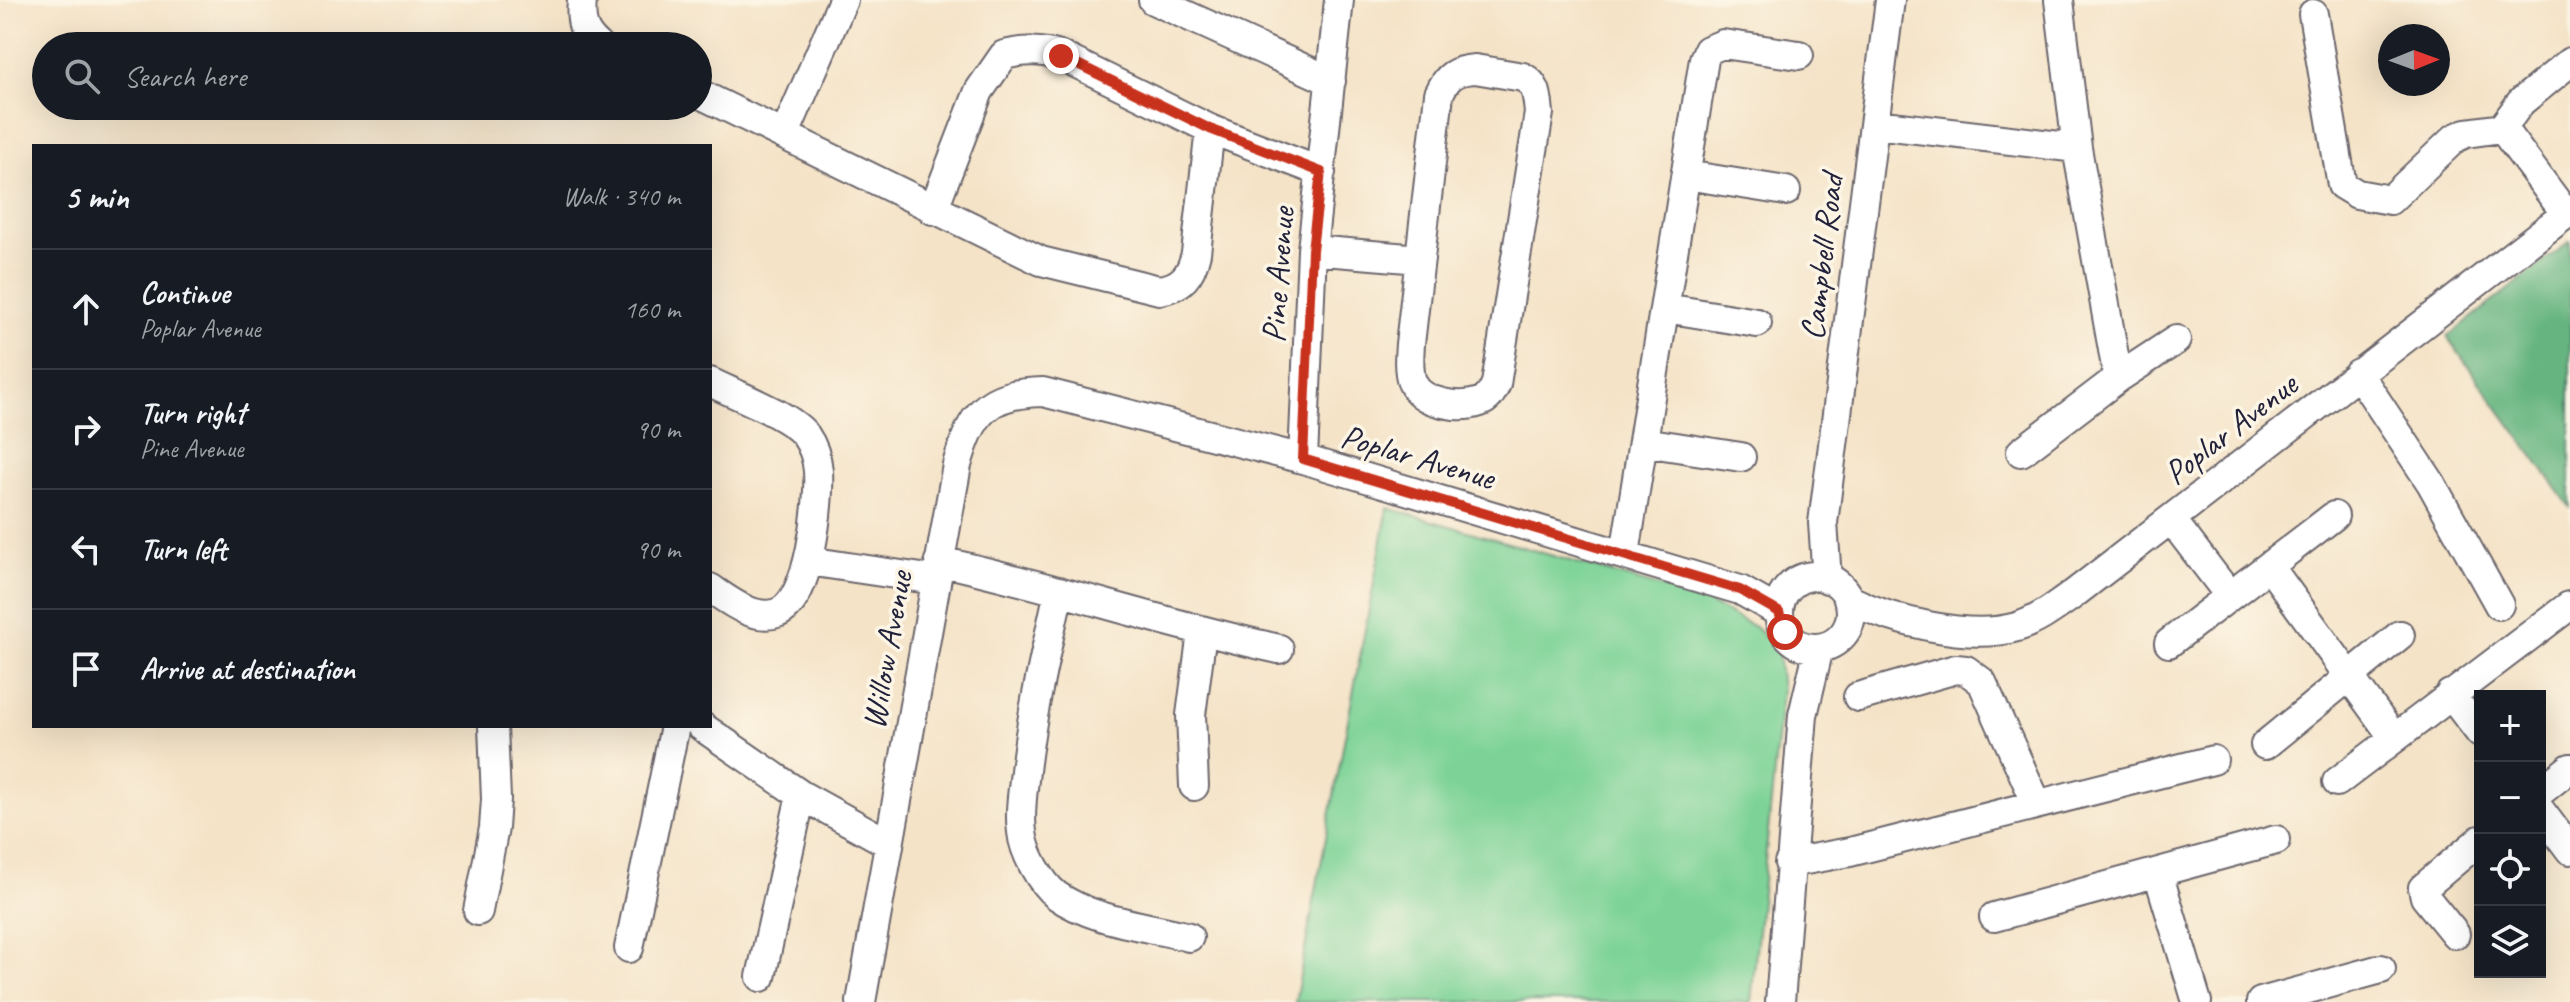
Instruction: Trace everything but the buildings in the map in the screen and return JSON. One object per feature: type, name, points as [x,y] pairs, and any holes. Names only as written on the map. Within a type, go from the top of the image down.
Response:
[{"type":"street","points":[[582,0],[580,16],[584,32]]},
{"type":"street","points":[[785,134],[843,0]]},
{"type":"street","points":[[1153,0],[1331,81]]},
{"type":"street","name":"Pine Avenue","points":[[1303,459],[1312,250],[1339,0]]},
{"type":"street","name":"Campbell Road","points":[[1799,590],[1823,523],[1890,0]]},
{"type":"street","points":[[2059,0],[2077,148],[2118,378]]},
{"type":"street","points":[[2313,14],[2342,185],[2357,194],[2390,200],[2455,138],[2466,133],[2502,128],[2521,102],[2570,62]]},
{"type":"street","points":[[1625,554],[1704,59],[1708,50],[1723,44],[1799,55]]},
{"type":"street","points":[[933,210],[979,91],[1004,55],[1024,50],[1041,50],[1061,56],[1210,129],[1321,172]]},
{"type":"street","points":[[1475,69],[1529,80],[1537,91],[1538,125],[1496,384],[1490,396],[1481,402],[1463,405],[1434,401],[1419,392],[1413,384],[1409,367],[1410,344],[1420,259],[1439,94],[1445,80],[1454,73],[1475,69]]},
{"type":"street","points":[[712,100],[1041,261],[1159,290],[1169,289],[1186,280],[1192,270],[1210,129]]},
{"type":"street","points":[[1875,124],[2077,148]]},
{"type":"street","points":[[2502,128],[2568,213]]},
{"type":"street","points":[[1686,175],[1786,191]]},
{"type":"street","name":"Poplar Avenue","points":[[1848,599],[1877,613],[1908,622],[1992,632],[2021,626],[2053,609],[2568,213]]},
{"type":"street","points":[[1312,250],[1420,259]]},
{"type":"street","points":[[1665,308],[1757,323]]},
{"type":"street","points":[[2021,452],[2118,378],[2176,340]]},
{"type":"street","points":[[2358,373],[2431,483],[2499,605]]},
{"type":"street","points":[[712,383],[786,420],[805,435],[812,447],[818,474],[808,561],[794,599],[785,610],[763,615],[712,589]]},
{"type":"street","name":"Willow Avenue","points":[[861,1002],[937,570],[957,465],[966,435],[975,417],[1010,395],[1043,392],[1073,398]]},
{"type":"street","name":"Poplar Avenue","points":[[1073,398],[1303,459],[1740,590],[1799,590]]},
{"type":"street","points":[[1644,442],[1741,457]]},
{"type":"street","points":[[2169,643],[2334,516]]},
{"type":"street","points":[[2171,519],[2229,595]]},
{"type":"street","points":[[808,561],[937,570],[1059,591],[1202,632],[1279,649]]},
{"type":"street","points":[[2269,566],[2394,738]]},
{"type":"street","points":[[1799,590],[1843,590],[1848,599],[1850,618],[1836,641],[1810,647],[1785,632],[1799,590]]},
{"type":"street","points":[[1059,591],[1028,746],[1021,807],[1022,834],[1026,846],[1054,893],[1070,903],[1099,915],[1189,937]]},
{"type":"street","points":[[2337,782],[2569,606]]},
{"type":"street","name":"Poplar Avenue","points":[[1847,627],[1908,622]]},
{"type":"street","points":[[1194,786],[1191,715],[1202,632]]},
{"type":"street","points":[[2265,745],[2400,635]]},
{"type":"street","points":[[1780,1002],[1789,863],[1810,647]]},
{"type":"street","points":[[1858,697],[1956,669],[1975,675],[1990,698],[2037,804]]},
{"type":"street","points":[[2450,694],[2474,725]]},
{"type":"street","points":[[478,911],[494,828],[493,728]]},
{"type":"street","points":[[629,948],[675,728]]},
{"type":"street","points":[[704,728],[801,795],[888,843]]},
{"type":"street","points":[[1789,863],[1850,852],[2213,760]]},
{"type":"street","points":[[2546,787],[2570,768]]},
{"type":"street","points":[[761,977],[801,795]]},
{"type":"street","points":[[2546,818],[2570,850]]},
{"type":"street","points":[[1994,917],[2276,840]]},
{"type":"street","points":[[2455,934],[2425,897],[2423,888],[2474,845]]},
{"type":"street","points":[[2158,873],[2197,1002]]},
{"type":"street","points":[[2261,1002],[2381,969]]},
{"type":"green space","points":[[2570,241],[2570,507],[2447,337]]},
{"type":"green space","points":[[1388,508],[1701,599],[1755,627],[1778,651],[1782,691],[1751,1002],[1295,1002]]},
{"type":"route","points":[[1061,56],[1210,129],[1321,172],[1312,250],[1303,459],[1740,590],[1779,612],[1785,632]]}]
